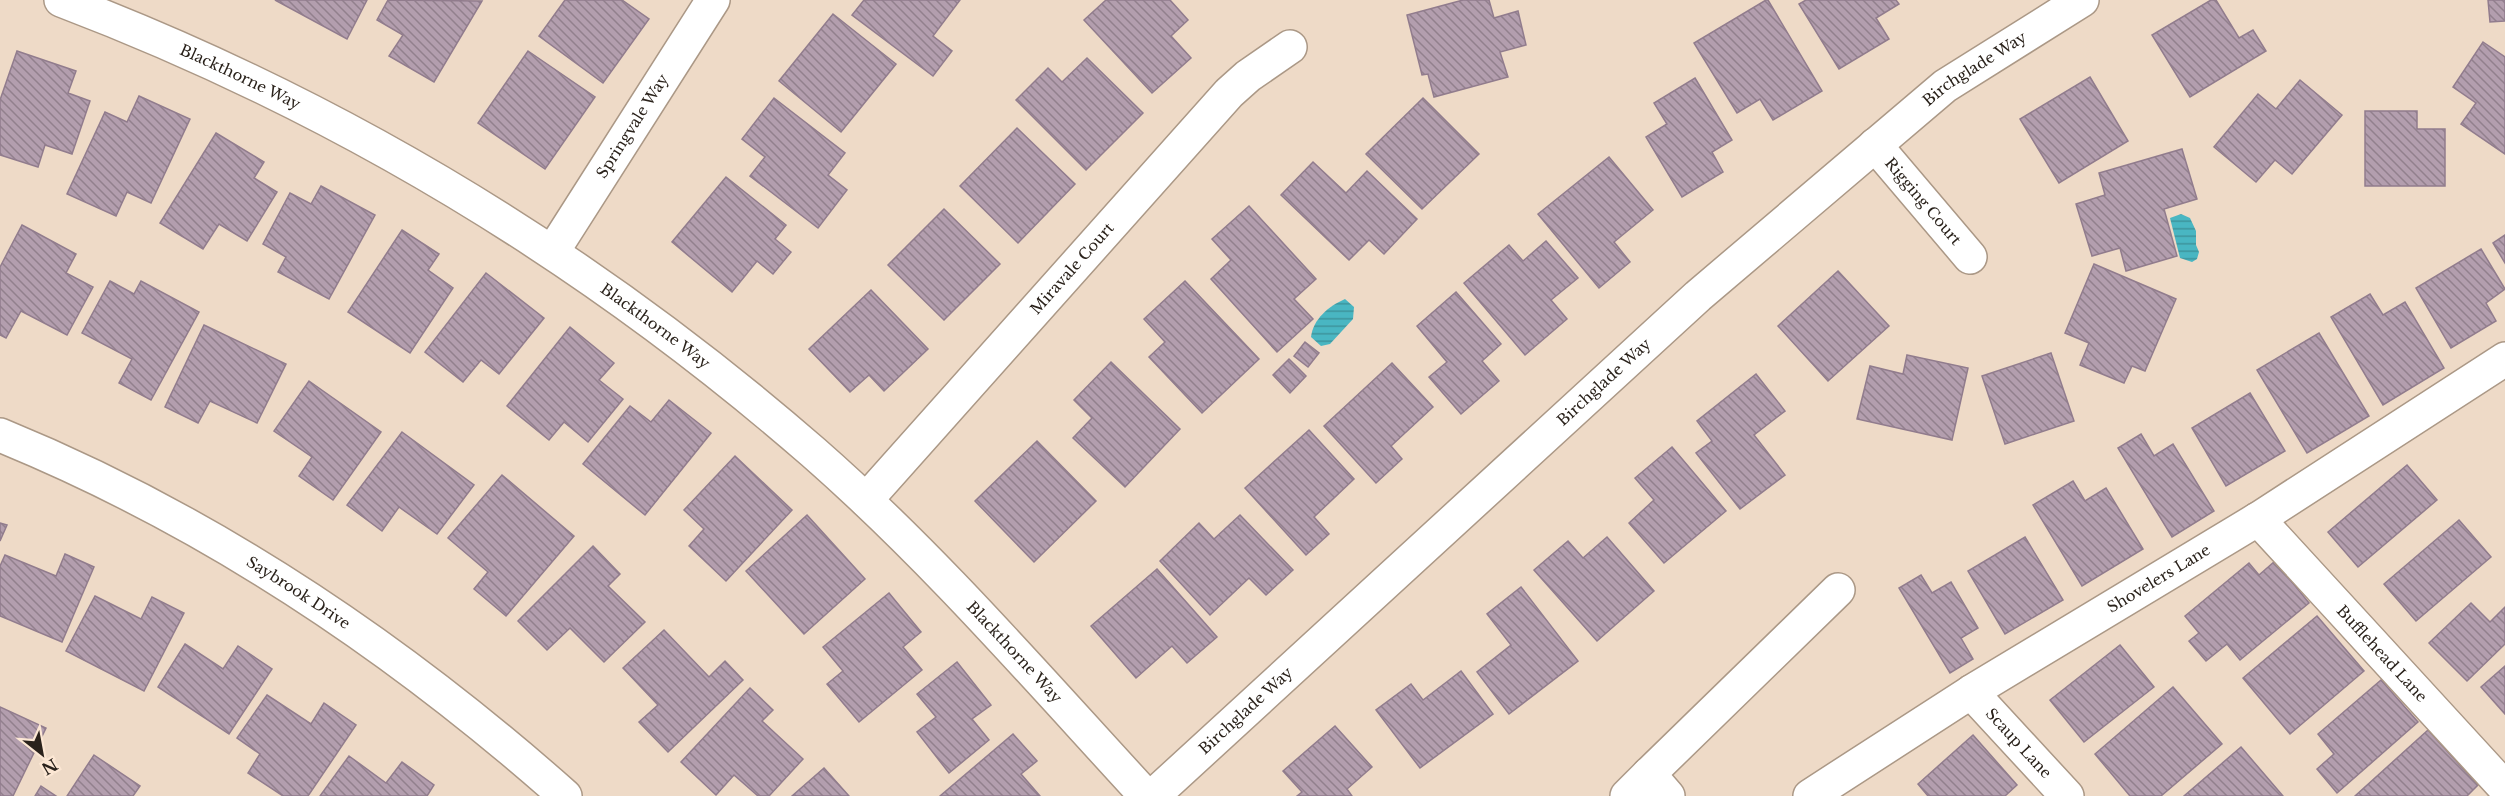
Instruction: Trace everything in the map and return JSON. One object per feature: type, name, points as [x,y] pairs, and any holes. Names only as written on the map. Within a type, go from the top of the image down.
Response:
[{"type":"street","name":"Blackthorne Way","points":[[61,0],[146,33],[251,80],[364,138],[474,201],[553,251],[683,344],[813,452],[866,500],[965,599],[1146,796]]},
{"type":"street","name":"Springvale Way","points":[[553,251],[713,0]]},
{"type":"street","name":"Birchglade Way","points":[[1153,796],[1698,296],[1945,86],[2082,0]]},
{"type":"street","name":"Miravale Court","points":[[866,500],[1229,93],[1248,76],[1290,47]]},
{"type":"street","name":"Rigging Court","points":[[1875,145],[1970,256]]},
{"type":"street","name":"Shovelers Lane","points":[[1810,796],[1971,692],[2258,519],[2505,359]]},
{"type":"street","name":"Saybrook Drive","points":[[0,435],[46,453],[170,515],[291,586],[405,664],[515,752],[565,796]]},
{"type":"street","name":"Bufflehead Lane","points":[[2258,519],[2505,788]]},
{"type":"street","points":[[1648,789],[1838,591]]},
{"type":"street","name":"Scaup Lane","points":[[1971,692],[2067,796]]},
{"type":"water","points":[[2181,214],[2190,218],[2196,231],[2196,245],[2199,252],[2197,259],[2192,262],[2180,258],[2170,218]]},
{"type":"water","points":[[1345,299],[1354,307],[1353,319],[1330,344],[1321,346],[1311,337],[1315,324],[1328,309]]},
{"type":"building","points":[[275,0],[367,0],[347,39]]},
{"type":"building","points":[[388,0],[482,1],[434,82],[389,56],[403,35],[377,20]]},
{"type":"building","points":[[565,0],[622,0],[649,19],[603,83],[539,36]]},
{"type":"building","points":[[864,0],[960,0],[933,36],[952,51],[933,76],[852,15]]},
{"type":"building","points":[[1106,0],[1170,0],[1188,20],[1171,36],[1191,58],[1152,93],[1084,20]]},
{"type":"building","points":[[1463,0],[1489,0],[1494,18],[1518,11],[1526,45],[1500,52],[1508,77],[1434,97],[1428,74],[1422,75],[1407,15]]},
{"type":"building","points":[[1766,0],[1822,91],[1773,120],[1760,99],[1737,113],[1694,43]]},
{"type":"building","points":[[1806,0],[1896,0],[1899,4],[1876,18],[1889,39],[1839,69],[1799,4]]},
{"type":"building","points":[[2211,0],[2216,0],[2239,38],[2253,30],[2266,51],[2190,97],[2152,35]]},
{"type":"building","points":[[2488,0],[2505,0],[2505,21],[2490,22]]},
{"type":"building","points":[[833,14],[896,64],[841,132],[779,81]]},
{"type":"building","points":[[2483,42],[2505,57],[2505,154],[2461,124],[2476,103],[2453,87]]},
{"type":"building","points":[[17,51],[76,71],[68,93],[90,101],[72,154],[45,145],[38,167],[0,155],[0,100]]},
{"type":"building","points":[[528,51],[595,97],[545,169],[478,123]]},
{"type":"building","points":[[1087,58],[1143,113],[1086,170],[1016,100],[1048,68],[1062,82]]},
{"type":"building","points":[[2090,77],[2128,141],[2059,183],[2020,119]]},
{"type":"building","points":[[1695,78],[1732,140],[1712,152],[1723,172],[1682,197],[1646,137],[1667,124],[1654,103]]},
{"type":"building","points":[[2300,80],[2342,115],[2292,174],[2275,160],[2256,182],[2214,147],[2258,94],[2276,109]]},
{"type":"building","points":[[139,96],[190,119],[151,203],[127,192],[116,216],[67,194],[105,112],[127,122]]},
{"type":"building","points":[[774,98],[845,153],[828,175],[847,190],[818,228],[750,176],[765,157],[742,139]]},
{"type":"building","points":[[1423,98],[1479,154],[1422,209],[1366,154]]},
{"type":"building","points":[[2365,111],[2417,111],[2417,129],[2445,129],[2445,186],[2365,186]]},
{"type":"building","points":[[1017,128],[1075,184],[1018,243],[960,186]]},
{"type":"building","points":[[216,133],[264,162],[254,178],[277,192],[247,241],[219,224],[203,249],[160,223]]},
{"type":"building","points":[[2182,149],[2197,199],[2164,209],[2177,256],[2126,271],[2120,248],[2092,256],[2076,204],[2105,195],[2099,173]]},
{"type":"building","points":[[1609,157],[1653,210],[1614,242],[1630,262],[1599,288],[1538,214]]},
{"type":"building","points":[[1313,162],[1346,193],[1367,171],[1417,219],[1384,254],[1369,240],[1349,260],[1281,195]]},
{"type":"building","points":[[726,177],[786,225],[775,239],[791,252],[773,274],[757,261],[732,292],[672,242]]},
{"type":"building","points":[[321,186],[375,215],[329,299],[278,272],[286,257],[263,244],[290,193],[311,204]]},
{"type":"building","points":[[1249,206],[1316,279],[1294,299],[1313,319],[1277,352],[1211,279],[1231,260],[1212,239]]},
{"type":"building","points":[[944,209],[1000,264],[944,320],[888,265]]},
{"type":"building","points":[[22,225],[76,254],[66,273],[93,287],[67,335],[21,311],[6,338],[0,335],[0,267]]},
{"type":"building","points":[[402,230],[439,254],[428,270],[453,288],[410,353],[348,312]]},
{"type":"building","points":[[2505,235],[2505,263],[2493,243]]},
{"type":"building","points":[[1546,241],[1578,278],[1551,300],[1567,319],[1525,355],[1464,283],[1509,245],[1523,261]]},
{"type":"building","points":[[2481,249],[2505,289],[2486,303],[2496,321],[2451,348],[2416,288]]},
{"type":"building","points":[[2094,264],[2176,299],[2145,371],[2132,366],[2124,383],[2080,365],[2089,343],[2065,333]]},
{"type":"building","points":[[1838,271],[1889,326],[1828,381],[1778,326]]},
{"type":"building","points":[[486,273],[544,318],[499,374],[481,360],[463,382],[425,352]]},
{"type":"building","points":[[110,281],[134,294],[141,281],[199,312],[151,400],[119,383],[132,359],[82,333]]},
{"type":"building","points":[[1185,281],[1259,359],[1202,413],[1149,357],[1165,342],[1144,319]]},
{"type":"building","points":[[871,290],[928,349],[884,391],[869,375],[850,392],[809,349]]},
{"type":"building","points":[[1456,292],[1501,344],[1482,361],[1499,381],[1461,414],[1429,377],[1447,362],[1417,326]]},
{"type":"building","points":[[2370,294],[2383,315],[2405,302],[2444,368],[2383,405],[2331,317]]},
{"type":"building","points":[[204,325],[286,364],[257,423],[210,401],[198,423],[165,407]]},
{"type":"building","points":[[570,327],[614,363],[599,380],[623,399],[588,442],[564,422],[549,440],[507,406]]},
{"type":"building","points":[[2319,333],[2369,416],[2307,453],[2257,370]]},
{"type":"building","points":[[1305,342],[1319,353],[1308,367],[1294,356]]},
{"type":"building","points":[[2051,353],[2074,421],[2005,444],[1982,376]]},
{"type":"building","points":[[1907,355],[1968,368],[1952,440],[1857,419],[1870,366],[1903,374]]},
{"type":"building","points":[[1289,359],[1306,376],[1290,393],[1273,375]]},
{"type":"building","points":[[1111,362],[1180,429],[1125,487],[1073,438],[1092,418],[1074,400]]},
{"type":"building","points":[[1392,363],[1433,407],[1391,446],[1402,459],[1376,483],[1324,426]]},
{"type":"building","points":[[1756,374],[1785,411],[1754,435],[1785,475],[1740,509],[1696,453],[1712,441],[1697,421]]},
{"type":"building","points":[[309,381],[381,432],[333,500],[299,476],[312,457],[274,431]]},
{"type":"building","points":[[2250,393],[2285,451],[2226,486],[2192,428]]},
{"type":"building","points":[[669,400],[711,433],[645,515],[583,464],[630,406],[651,422]]},
{"type":"building","points":[[1309,430],[1354,479],[1314,517],[1329,534],[1306,555],[1245,488]]},
{"type":"building","points":[[402,432],[474,485],[437,534],[399,507],[382,531],[347,505]]},
{"type":"building","points":[[2141,434],[2154,456],[2173,444],[2214,511],[2172,537],[2118,448]]},
{"type":"building","points":[[1037,441],[1096,501],[1034,562],[975,501]]},
{"type":"building","points":[[1672,447],[1726,511],[1664,563],[1629,523],[1654,500],[1635,478]]},
{"type":"building","points":[[735,456],[792,510],[726,581],[689,546],[704,529],[684,510]]},
{"type":"building","points":[[2407,465],[2437,500],[2358,567],[2328,532]]},
{"type":"building","points":[[502,475],[574,536],[506,616],[474,589],[488,572],[448,538]]},
{"type":"building","points":[[2073,481],[2085,501],[2106,488],[2143,549],[2082,586],[2033,505]]},
{"type":"building","points":[[807,515],[865,579],[804,634],[746,571]]},
{"type":"building","points":[[1240,515],[1293,570],[1266,595],[1249,578],[1210,615],[1160,561],[1199,523],[1214,539]]},
{"type":"building","points":[[2459,520],[2491,557],[2416,621],[2384,584]]},
{"type":"building","points":[[0,523],[7,525],[0,541]]},
{"type":"building","points":[[1607,537],[1654,591],[1597,641],[1534,570],[1568,541],[1583,558]]},
{"type":"building","points":[[2025,537],[2063,600],[2005,634],[1968,571]]},
{"type":"building","points":[[593,546],[620,574],[608,586],[645,622],[604,662],[570,628],[547,650],[518,621]]},
{"type":"building","points":[[65,554],[94,567],[62,642],[0,616],[0,566],[5,555],[56,576]]},
{"type":"building","points":[[2275,561],[2309,603],[2240,660],[2227,644],[2206,661],[2189,641],[2199,633],[2185,616],[2249,563],[2259,575]]},
{"type":"building","points":[[1157,569],[1217,637],[1187,663],[1172,646],[1136,678],[1091,626]]},
{"type":"building","points":[[1921,575],[1932,593],[1951,582],[1978,628],[1961,638],[1973,659],[1950,673],[1899,588]]},
{"type":"building","points":[[1521,587],[1578,661],[1509,714],[1477,672],[1511,645],[1487,614]]},
{"type":"building","points":[[889,593],[921,632],[903,647],[922,670],[859,722],[827,684],[843,671],[823,647]]},
{"type":"building","points":[[95,596],[141,619],[152,597],[184,613],[144,691],[66,651]]},
{"type":"building","points":[[2471,603],[2490,622],[2505,607],[2505,644],[2467,681],[2429,643]]},
{"type":"building","points":[[2317,616],[2364,671],[2290,734],[2243,678]]},
{"type":"building","points":[[664,630],[709,677],[725,661],[743,680],[668,752],[639,722],[658,705],[623,668]]},
{"type":"building","points":[[185,644],[223,669],[238,646],[272,669],[229,734],[158,687]]},
{"type":"building","points":[[2120,645],[2154,687],[2084,742],[2050,700]]},
{"type":"building","points":[[957,662],[991,705],[972,719],[989,740],[949,773],[917,732],[936,717],[917,694]]},
{"type":"building","points":[[2505,666],[2505,714],[2481,687]]},
{"type":"building","points":[[1461,671],[1493,714],[1420,768],[1376,710],[1411,684],[1423,700]]},
{"type":"building","points":[[2381,680],[2418,722],[2337,793],[2317,769],[2334,754],[2318,734]]},
{"type":"building","points":[[2173,687],[2222,744],[2161,796],[2130,796],[2095,754]]},
{"type":"building","points":[[750,688],[773,710],[762,721],[803,759],[769,796],[758,796],[734,775],[716,795],[681,762]]},
{"type":"building","points":[[267,695],[311,724],[324,703],[356,725],[308,796],[283,796],[248,773],[260,754],[237,738]]},
{"type":"building","points":[[0,707],[46,728],[13,796],[0,796]]},
{"type":"building","points":[[1335,726],[1372,767],[1347,789],[1352,796],[1297,796],[1302,792],[1283,771]]},
{"type":"building","points":[[2428,730],[2478,785],[2467,796],[2355,796]]},
{"type":"building","points":[[1013,734],[1037,761],[1021,774],[1040,796],[940,796]]},
{"type":"building","points":[[1973,735],[2017,785],[2005,796],[1928,796],[1918,784]]},
{"type":"building","points":[[2241,747],[2283,796],[2184,796]]},
{"type":"building","points":[[94,755],[140,786],[133,796],[67,796]]},
{"type":"building","points":[[349,756],[386,783],[402,762],[434,785],[427,796],[320,796]]},
{"type":"building","points":[[824,768],[849,796],[792,796]]},
{"type":"building","points":[[41,786],[56,796],[35,796]]}]
